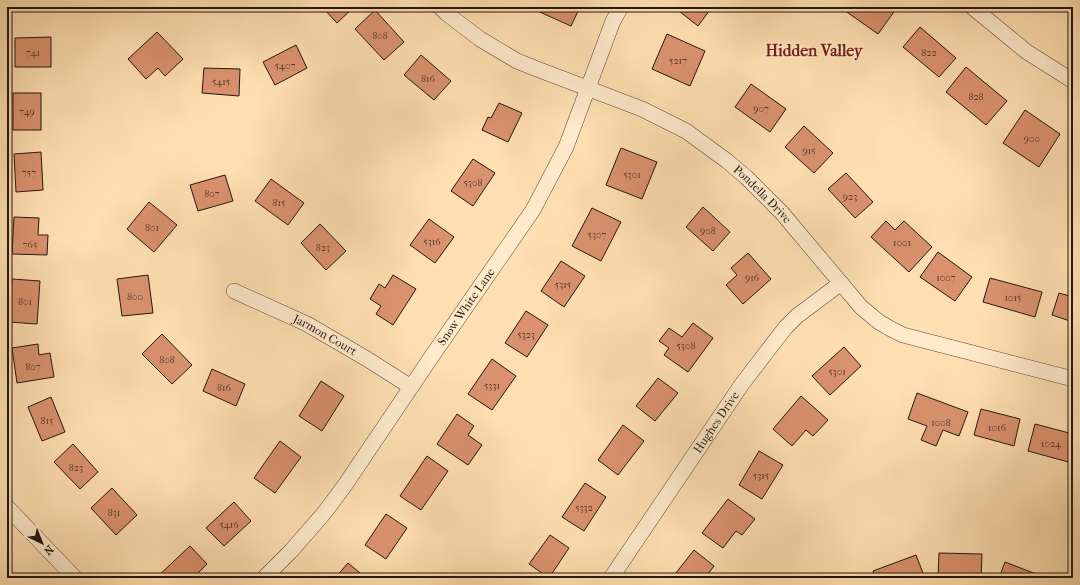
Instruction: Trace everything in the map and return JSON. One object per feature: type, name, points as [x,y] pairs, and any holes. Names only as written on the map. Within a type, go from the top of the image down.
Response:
[{"type":"street","name":"Pondella Drive","points":[[440,7],[480,39],[518,61],[642,109],[686,131],[746,177],[782,213],[861,307],[891,329],[903,335],[1073,379]]},
{"type":"street","name":"Snow White Lane","points":[[264,578],[291,551],[346,485],[411,387],[533,210],[566,147],[613,21],[621,7]]},
{"type":"street","points":[[972,7],[1027,52],[1073,81]]},
{"type":"street","name":"Hughes Drive","points":[[611,578],[742,384],[785,328],[797,316],[841,283]]},
{"type":"street","name":"Jarmon Court","points":[[234,291],[307,324],[368,359],[411,387]]},
{"type":"street","points":[[7,507],[75,578]]},
{"type":"building","points":[[9,7],[30,7],[10,12]]},
{"type":"building","points":[[322,7],[354,7],[337,23]]},
{"type":"building","points":[[534,7],[580,7],[571,26],[533,9]]},
{"type":"building","points":[[682,7],[712,7],[698,26],[679,11]]},
{"type":"building","points":[[846,7],[894,7],[896,9],[878,34],[844,10]]},
{"type":"building","points":[[375,10],[404,42],[384,60],[355,29]]},
{"type":"building","points":[[920,27],[956,58],[939,77],[903,47]]},
{"type":"building","points":[[157,32],[183,59],[165,76],[158,68],[146,79],[128,59]]},
{"type":"building","points":[[667,34],[705,51],[690,86],[652,69]]},
{"type":"building","points":[[51,37],[51,67],[15,67],[15,38]]},
{"type":"building","points":[[296,45],[307,68],[275,85],[263,62]]},
{"type":"building","points":[[421,55],[451,81],[434,100],[404,75]]},
{"type":"building","points":[[966,67],[1007,101],[986,125],[946,92]]},
{"type":"building","points":[[204,68],[240,69],[239,96],[202,93]]},
{"type":"building","points":[[751,84],[786,109],[770,132],[735,107]]},
{"type":"building","points":[[13,93],[41,93],[41,130],[13,130]]},
{"type":"building","points":[[499,103],[522,113],[508,142],[482,130],[488,117],[491,118]]},
{"type":"building","points":[[1025,110],[1060,134],[1039,167],[1003,143]]},
{"type":"building","points":[[804,126],[833,153],[814,173],[785,147]]},
{"type":"building","points":[[621,148],[657,162],[642,199],[606,185]]},
{"type":"building","points":[[41,152],[43,190],[16,192],[14,154]]},
{"type":"building","points":[[473,159],[495,173],[473,206],[451,191]]},
{"type":"building","points":[[846,173],[873,202],[855,218],[828,189]]},
{"type":"building","points":[[225,175],[233,201],[198,211],[190,185]]},
{"type":"building","points":[[271,179],[304,203],[288,225],[255,201]]},
{"type":"building","points":[[149,202],[177,225],[154,252],[127,229]]},
{"type":"building","points":[[703,207],[730,232],[713,251],[686,227]]},
{"type":"building","points":[[592,208],[621,222],[601,261],[572,246]]},
{"type":"building","points":[[14,217],[39,218],[38,235],[48,235],[47,255],[12,254]]},
{"type":"building","points":[[429,219],[454,237],[435,263],[410,245]]},
{"type":"building","points":[[886,221],[895,230],[904,221],[932,247],[909,272],[871,237]]},
{"type":"building","points":[[320,224],[346,251],[326,270],[301,243]]},
{"type":"building","points":[[938,252],[972,277],[955,301],[920,277]]},
{"type":"building","points":[[748,253],[771,279],[743,304],[726,285],[737,275],[731,268]]},
{"type":"building","points":[[561,261],[585,276],[564,307],[541,291]]},
{"type":"building","points":[[148,275],[153,313],[122,316],[117,279]]},
{"type":"building","points":[[393,275],[416,289],[393,325],[376,314],[381,306],[370,299],[379,284],[385,288]]},
{"type":"building","points":[[990,278],[1042,292],[1035,317],[983,302]]},
{"type":"building","points":[[12,279],[40,281],[37,324],[9,322]]},
{"type":"building","points":[[1059,293],[1073,297],[1073,322],[1052,315]]},
{"type":"building","points":[[526,311],[548,325],[527,357],[505,343]]},
{"type":"building","points":[[693,323],[713,338],[688,372],[664,355],[669,348],[659,341],[669,328],[682,337]]},
{"type":"building","points":[[162,334],[192,365],[172,384],[142,354]]},
{"type":"building","points":[[38,344],[39,355],[50,353],[54,377],[17,383],[12,348]]},
{"type":"building","points":[[844,347],[861,366],[830,395],[812,376]]},
{"type":"building","points":[[492,359],[516,376],[492,410],[468,394]]},
{"type":"building","points":[[212,369],[245,384],[236,406],[203,391]]},
{"type":"building","points":[[658,378],[678,393],[655,421],[636,406]]},
{"type":"building","points":[[321,381],[344,396],[322,431],[299,416]]},
{"type":"building","points":[[917,393],[968,412],[959,436],[943,430],[936,446],[921,440],[927,426],[908,419]]},
{"type":"building","points":[[801,396],[828,420],[813,436],[806,430],[792,446],[773,429]]},
{"type":"building","points":[[51,397],[65,432],[42,441],[28,407]]},
{"type":"building","points":[[981,409],[1020,419],[1014,446],[974,435]]},
{"type":"building","points":[[457,414],[474,426],[468,435],[482,445],[468,465],[437,444]]},
{"type":"building","points":[[1035,424],[1073,434],[1072,463],[1028,451]]},
{"type":"building","points":[[623,425],[644,441],[618,475],[598,460]]},
{"type":"building","points":[[280,441],[301,457],[275,493],[254,478]]},
{"type":"building","points":[[73,444],[98,472],[80,489],[54,462]]},
{"type":"building","points":[[759,451],[783,465],[762,499],[739,485]]},
{"type":"building","points":[[427,456],[448,471],[421,510],[400,496]]},
{"type":"building","points":[[585,483],[606,497],[584,531],[562,517]]},
{"type":"building","points":[[112,488],[137,515],[116,535],[91,508]]},
{"type":"building","points":[[728,499],[755,519],[742,535],[736,531],[723,548],[702,533]]},
{"type":"building","points":[[234,502],[251,521],[224,546],[206,528]]},
{"type":"building","points":[[386,514],[407,528],[386,559],[365,545]]},
{"type":"building","points":[[550,535],[569,548],[549,578],[529,564]]},
{"type":"building","points":[[190,546],[207,564],[193,578],[156,578]]},
{"type":"building","points":[[694,550],[714,566],[705,578],[672,578]]},
{"type":"building","points":[[939,553],[982,554],[981,578],[938,578]]},
{"type":"building","points":[[916,555],[925,578],[876,578],[873,571]]},
{"type":"building","points":[[1005,562],[1044,577],[1044,578],[999,578]]},
{"type":"building","points":[[348,563],[366,578],[335,578]]},
{"type":"district","name":"Hidden Valley","points":[[814,50]]}]
